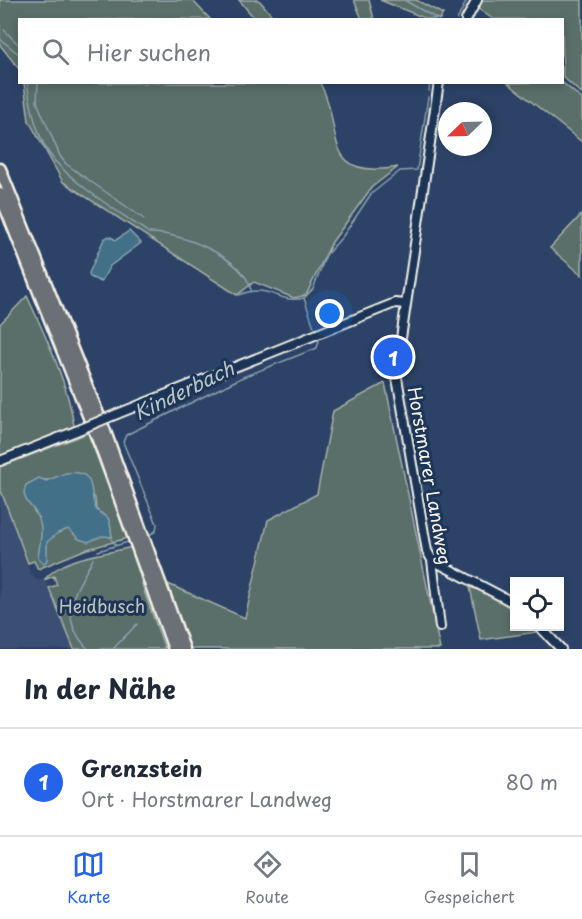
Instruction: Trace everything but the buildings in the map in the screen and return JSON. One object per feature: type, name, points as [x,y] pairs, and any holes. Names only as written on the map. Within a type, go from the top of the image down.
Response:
[{"type":"highway","points":[[0,169],[104,429],[184,649]]},
{"type":"highway","points":[[0,194],[104,455],[174,649]]},
{"type":"street","points":[[467,18],[477,0]]},
{"type":"street","name":"Horstmarer Landweg","points":[[439,84],[396,361],[397,387],[428,551],[432,560],[440,627]]},
{"type":"street","points":[[0,461],[395,303],[405,303]]},
{"type":"street","points":[[432,560],[510,601]]},
{"type":"street","points":[[543,631],[561,649]]},
{"type":"shaded area","points":[[129,231],[141,243],[110,266],[101,282],[90,277],[89,273],[104,239],[109,236],[116,240]]},
{"type":"shaded area","points":[[66,473],[76,473],[88,479],[96,509],[108,518],[112,537],[102,536],[88,542],[79,539],[68,529],[58,533],[47,542],[47,560],[44,564],[38,557],[41,535],[39,519],[28,504],[24,492],[26,485],[39,478],[46,481]]},
{"type":"shaded area","points":[[0,487],[31,575],[33,574],[36,580],[45,580],[74,649],[0,649]]},
{"type":"green space","points":[[0,0],[192,0],[209,18],[18,18],[18,68],[0,45]]},
{"type":"green space","points":[[239,0],[259,0],[274,18],[254,18]]},
{"type":"green space","points":[[354,0],[369,0],[374,18],[362,18]]},
{"type":"green space","points":[[380,0],[416,0],[443,14],[441,18],[425,18]]},
{"type":"green space","points":[[481,0],[582,0],[582,94],[564,78],[564,18],[492,18],[477,8]]},
{"type":"green space","points":[[24,84],[320,84],[327,100],[338,147],[345,158],[356,166],[373,169],[398,167],[372,187],[332,242],[306,295],[294,298],[254,282],[237,295],[63,182],[29,121]]},
{"type":"green space","points":[[509,84],[564,84],[582,99],[582,142]]},
{"type":"green space","points":[[582,214],[582,275],[550,248]]},
{"type":"green space","points":[[27,296],[62,377],[74,426],[0,456],[0,324]]},
{"type":"green space","points":[[385,383],[440,649],[191,649],[168,584],[245,618],[268,520],[317,494],[333,411]]},
{"type":"green space","points":[[88,433],[128,538],[84,550],[38,569],[34,561],[28,563],[0,488],[0,467]],"holes":[[[41,480],[51,480],[95,498],[96,509],[109,521],[112,537],[39,520],[33,509]]]},
{"type":"green space","name":"Heidbusch","points":[[132,547],[144,591],[165,649],[74,649],[49,588],[57,585],[54,576],[44,580],[63,565],[85,557]]},
{"type":"green space","points":[[470,587],[491,595],[510,608],[510,631],[537,632],[481,640]]},
{"type":"waterway","points":[[404,0],[436,18]]},
{"type":"waterway","name":"Kinderbach","points":[[458,18],[467,0]]},
{"type":"waterway","points":[[4,30],[18,44]]},
{"type":"waterway","points":[[0,39],[18,53]]},
{"type":"waterway","points":[[27,84],[33,113],[43,143],[64,171],[149,233],[193,242],[224,257],[246,278],[251,290]]},
{"type":"waterway","points":[[38,84],[37,102],[60,156],[66,164],[144,219]]},
{"type":"waterway","name":"Kinderbach","points":[[429,91],[430,84]]},
{"type":"waterway","name":"Kinderbach","points":[[314,327],[304,298],[313,289],[326,255],[343,236],[371,194],[400,171],[417,170],[428,97]]},
{"type":"waterway","points":[[239,295],[258,291],[288,299],[304,298]]},
{"type":"waterway","name":"Kinderbach","points":[[149,535],[156,531],[157,524],[123,442],[126,435],[243,377],[317,348],[319,340]]},
{"type":"waterway","points":[[111,539],[116,545]]},
{"type":"waterway","name":"Kinderbach","points":[[98,551],[128,542]]},
{"type":"waterway","name":"Kinderbach","points":[[88,649],[78,637],[71,614],[75,593],[93,559]]},
{"type":"waterway","points":[[113,649],[137,624]]},
{"type":"place","name":"Grenzstein","points":[[393,357]]}]
